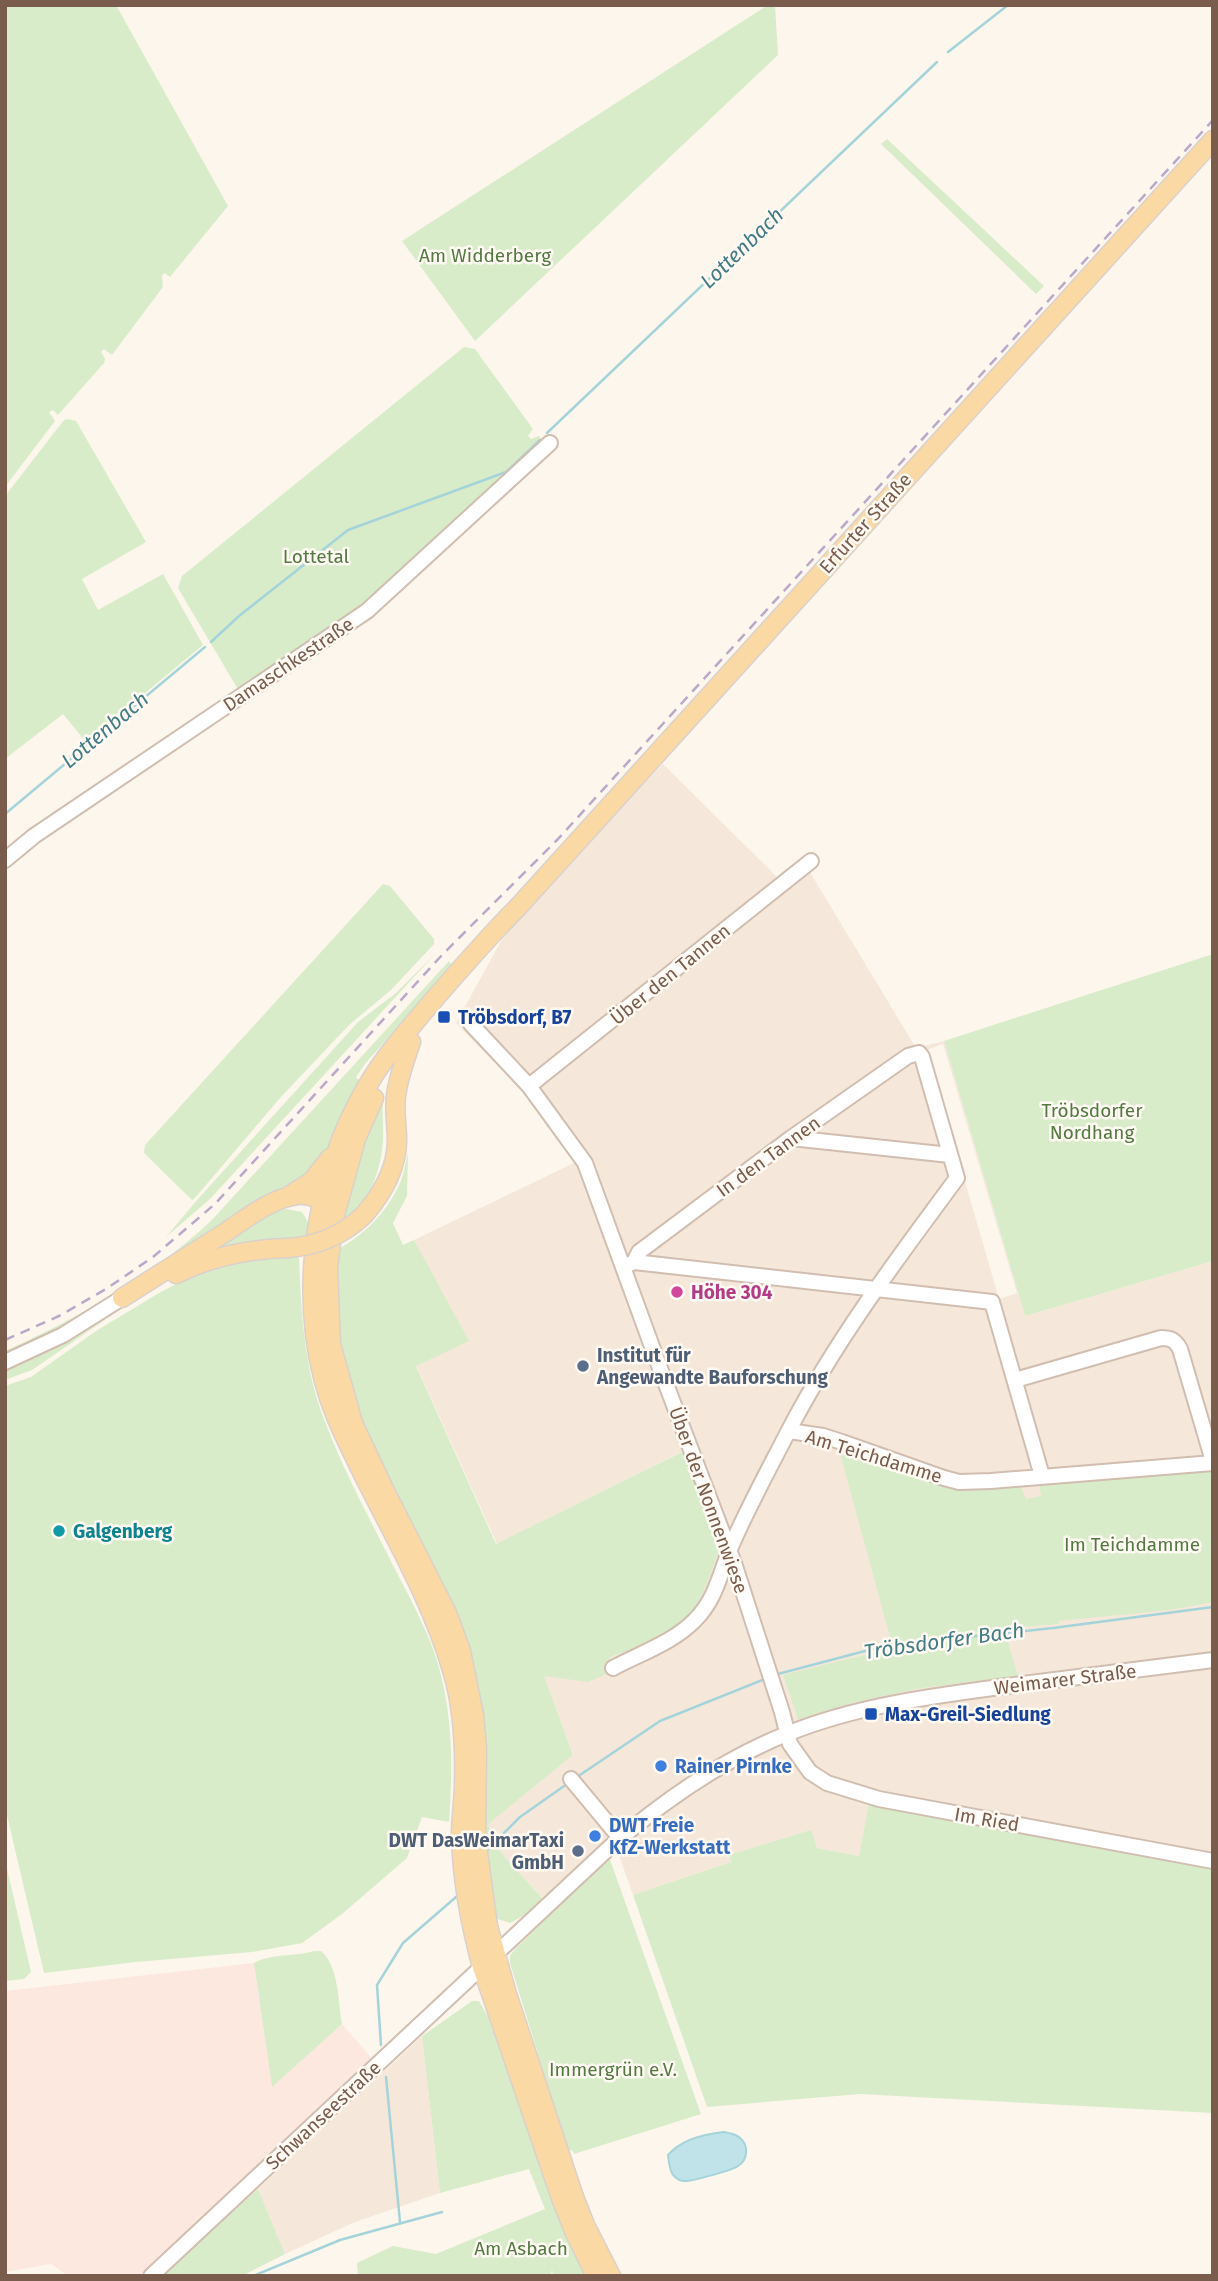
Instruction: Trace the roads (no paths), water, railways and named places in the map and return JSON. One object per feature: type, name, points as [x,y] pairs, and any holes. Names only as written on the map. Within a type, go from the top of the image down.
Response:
[{"type":"main road","name":"Erfurter Straße","points":[[337,1147],[366,1087],[397,1042],[471,956],[1213,140]]},
{"type":"main road","name":"Erfurter Straße","points":[[489,1961],[476,1838],[477,1749],[469,1683],[447,1613],[353,1423],[331,1344],[328,1306],[329,1249],[334,1219],[356,1139],[367,1110],[389,1071],[484,958],[519,906]]},
{"type":"main road","points":[[122,1298],[220,1256],[255,1249],[319,1243],[337,1235],[364,1215],[381,1193],[395,1160],[396,1093],[411,1042]]},
{"type":"main road","points":[[122,1298],[252,1215],[312,1181],[337,1147]]},
{"type":"main road","points":[[337,1147],[322,1201],[311,1273],[323,1380],[336,1417],[371,1493],[435,1618],[455,1679],[464,1754],[461,1832],[471,1924],[489,1961],[573,2194],[611,2276]]},
{"type":"main road","points":[[274,1204],[299,1195],[311,1196],[329,1206],[334,1219]]},
{"type":"main road","points":[[274,1204],[297,1203],[306,1208],[311,1214],[317,1233]]},
{"type":"main road","points":[[489,1961],[561,2198],[596,2276]]},
{"type":"street","name":"Damaschkestraße","points":[[5,860],[34,835],[367,611],[550,443]]},
{"type":"street","name":"Über den Tannen","points":[[529,1086],[811,861]]},
{"type":"street","name":"Über der Nonnenwiese","points":[[471,1024],[529,1086],[585,1163],[629,1264],[730,1550],[787,1734]]},
{"type":"street","name":"In den Tannen","points":[[629,1264],[639,1252],[908,1056],[919,1053],[925,1066],[950,1156]]},
{"type":"street","points":[[612,1668],[674,1636],[695,1620],[713,1596],[722,1578],[730,1550],[789,1431],[823,1371],[874,1290],[957,1178],[950,1156],[791,1139]]},
{"type":"street","points":[[629,1264],[992,1302],[1042,1476]]},
{"type":"street","points":[[5,1362],[63,1335],[122,1298]]},
{"type":"street","name":"Am Teichdamme","points":[[789,1431],[822,1436],[960,1482],[1213,1462],[1180,1349],[1176,1342],[1168,1338],[1015,1380]]},
{"type":"street","name":"Weimarer Straße","points":[[489,1961],[620,1838],[652,1812],[694,1783],[787,1734],[833,1717],[918,1698],[1213,1660]]},
{"type":"street","name":"Im Ried","points":[[787,1734],[790,1744],[810,1772],[827,1783],[879,1799],[1213,1861]]},
{"type":"street","points":[[571,1779],[620,1838]]},
{"type":"street","name":"Schwanseestraße","points":[[151,2276],[489,1961]]},
{"type":"water","points":[[724,2132],[737,2136],[745,2144],[745,2156],[738,2166],[694,2180],[683,2181],[674,2176],[668,2155],[673,2150],[693,2139]]},
{"type":"waterway","name":"Lottenbach","points":[[948,52],[1008,5]]},
{"type":"waterway","name":"Lottenbach","points":[[547,433],[937,62]]},
{"type":"waterway","name":"Lottenbach","points":[[211,642],[239,616],[348,530],[506,472],[540,440]]},
{"type":"waterway","name":"Lottenbach","points":[[5,814],[205,647]]},
{"type":"waterway","name":"Tröbsdorfer Bach","points":[[774,1675],[884,1646],[1213,1607]]},
{"type":"waterway","name":"Tröbsdorfer Bach","points":[[577,1777],[660,1721],[765,1679]]},
{"type":"waterway","name":"Tröbsdorfer Bach","points":[[487,1850],[520,1817],[567,1784]]},
{"type":"waterway","name":"Tröbsdorfer Bach","points":[[381,2045],[377,1985],[403,1943],[456,1897]]},
{"type":"waterway","name":"Tröbsdorfer Bach","points":[[386,2077],[400,2222]]},
{"type":"waterway","name":"Tröbsdorfer Bach","points":[[253,2276],[340,2240],[442,2212]]},
{"type":"railway","points":[[5,1340],[59,1316],[106,1289],[153,1257],[215,1204],[442,955],[558,839],[1213,120]]},
{"type":"place","name":"Tröbsdorf, B7","points":[[444,1017]]},
{"type":"place","name":"Höhe 304","points":[[677,1292]]},
{"type":"place","name":"Institut für Angewandte Bauforschung","points":[[583,1366]]},
{"type":"place","name":"Galgenberg","points":[[59,1531]]},
{"type":"place","name":"Max-Greil-Siedlung","points":[[871,1714]]},
{"type":"place","name":"Rainer Pirnke","points":[[661,1766]]},
{"type":"place","name":"DWT Freie KfZ-Werkstatt","points":[[595,1836]]},
{"type":"place","name":"DWT DasWeimarTaxi GmbH","points":[[578,1851]]},
{"type":"park label","name":"Am Widderberg","points":[[485,255]]},
{"type":"park label","name":"Lottetal","points":[[316,556]]},
{"type":"park label","name":"Tröbsdorfer Nordhang","points":[[1092,1121]]},
{"type":"park label","name":"Im Teichdamme","points":[[1132,1544]]},
{"type":"park label","name":"Immergrün e.V.","points":[[613,2069]]},
{"type":"park label","name":"Am Asbach","points":[[521,2248]]}]
